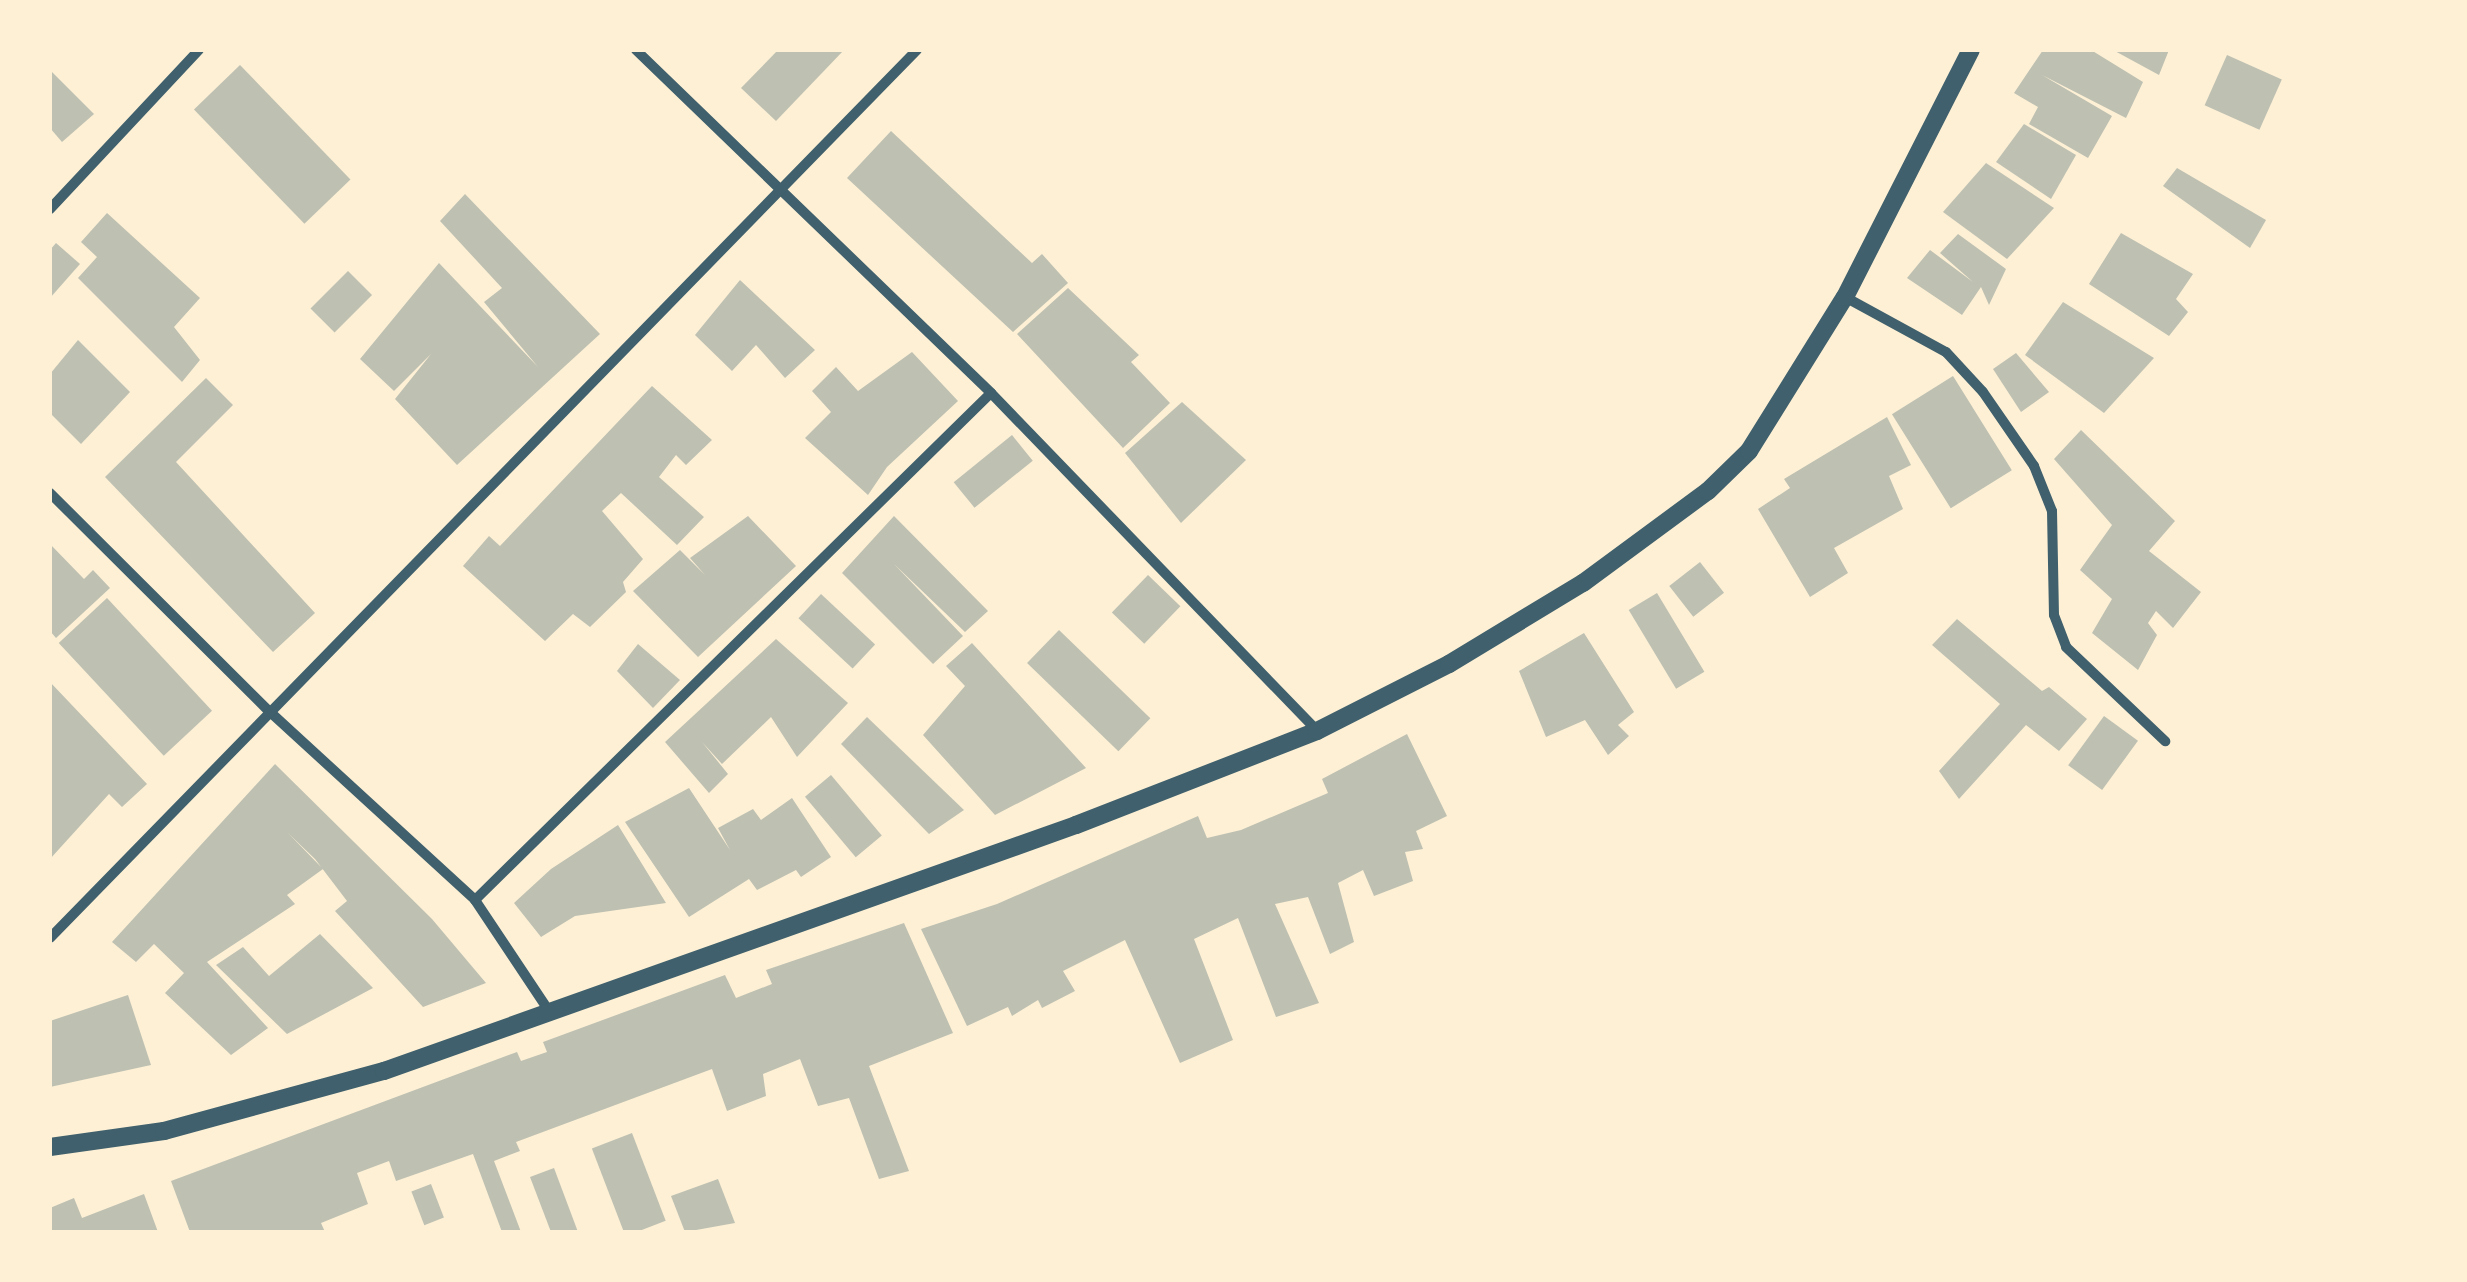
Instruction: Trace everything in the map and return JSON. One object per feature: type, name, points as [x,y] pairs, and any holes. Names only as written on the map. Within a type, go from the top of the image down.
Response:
[{"type":"street","points":[[50,209],[198,50]]},
{"type":"street","points":[[636,50],[992,392],[1317,731]]},
{"type":"street","points":[[50,938],[917,50]]},
{"type":"street","points":[[50,1147],[164,1131],[266,1107],[549,1011],[1076,825],[1317,731],[1449,664],[1583,583],[1708,491],[1786,401],[1846,297],[1971,50]]},
{"type":"street","points":[[1846,297],[1946,352],[1983,392],[2034,466],[2052,511],[2054,616],[2066,647],[2165,741]]},
{"type":"street","points":[[475,900],[992,392]]},
{"type":"street","points":[[50,494],[269,711],[475,900],[549,1011]]},
{"type":"building","points":[[778,50],[844,50],[776,121],[741,88]]},
{"type":"building","points":[[2043,50],[2091,50],[2143,82],[2126,118],[2042,75],[2112,116],[2088,158],[2029,124],[2038,107],[2014,93]]},
{"type":"building","points":[[2113,50],[2169,50],[2159,75]]},
{"type":"building","points":[[2227,55],[2282,79],[2259,130],[2205,105]]},
{"type":"building","points":[[240,65],[350,179],[304,224],[194,109]]},
{"type":"building","points":[[50,70],[94,114],[62,142],[50,128]]},
{"type":"building","points":[[2024,124],[2076,155],[2051,199],[1996,162]]},
{"type":"building","points":[[891,131],[1032,263],[1042,254],[1068,283],[1013,332],[847,178]]},
{"type":"building","points":[[1986,163],[2054,208],[2007,259],[1943,212]]},
{"type":"building","points":[[2177,168],[2266,220],[2250,248],[2163,186]]},
{"type":"building","points":[[465,194],[600,334],[457,465],[395,399],[431,354],[394,391],[360,359],[439,263],[538,367],[484,302],[502,288],[440,221]]},
{"type":"building","points":[[107,213],[200,298],[174,327],[200,360],[182,382],[78,278],[97,257],[81,242]]},
{"type":"building","points":[[2121,233],[2193,274],[2176,299],[2188,312],[2169,336],[2089,284]]},
{"type":"building","points":[[1958,234],[2006,269],[1989,305],[1981,287],[1962,315],[1907,278],[1930,250],[1973,282],[1940,253]]},
{"type":"building","points":[[56,243],[80,264],[50,298],[50,250]]},
{"type":"building","points":[[348,271],[372,295],[335,333],[311,308]]},
{"type":"building","points":[[740,280],[815,350],[785,378],[756,345],[732,371],[695,335]]},
{"type":"building","points":[[1068,288],[1139,355],[1131,362],[1170,403],[1123,448],[1017,334]]},
{"type":"building","points":[[2063,302],[2154,358],[2104,413],[2025,355]]},
{"type":"building","points":[[78,340],[130,392],[81,444],[50,413],[50,374]]},
{"type":"building","points":[[912,352],[958,401],[887,467],[868,495],[805,438],[831,412],[812,391],[836,367],[858,391]]},
{"type":"building","points":[[2016,353],[2049,392],[2021,412],[1993,369]]},
{"type":"building","points":[[1953,376],[2012,470],[1951,508],[1892,414]]},
{"type":"building","points":[[206,378],[233,405],[176,462],[315,613],[273,652],[105,477]]},
{"type":"building","points":[[652,386],[712,440],[686,465],[676,455],[659,477],[704,517],[677,545],[621,493],[602,511],[643,559],[623,582],[626,592],[590,627],[573,614],[545,641],[463,566],[489,536],[500,546]]},
{"type":"building","points":[[1182,402],[1246,460],[1181,523],[1125,453]]},
{"type":"building","points":[[1887,417],[1911,465],[1889,476],[1903,509],[1834,548],[1848,573],[1810,597],[1758,509],[1790,488],[1784,479]]},
{"type":"building","points":[[2081,430],[2175,521],[2149,551],[2201,592],[2173,628],[2156,611],[2148,623],[2157,635],[2138,670],[2092,633],[2112,599],[2080,570],[2112,525],[2054,459]]},
{"type":"building","points":[[1012,435],[1033,461],[974,508],[954,482]]},
{"type":"building","points":[[748,516],[796,566],[698,657],[633,591],[680,550],[705,575],[690,558]]},
{"type":"building","points":[[894,516],[988,611],[965,632],[894,564],[963,636],[933,664],[842,573]]},
{"type":"building","points":[[50,544],[84,579],[93,570],[110,588],[56,638],[50,631]]},
{"type":"building","points":[[1700,562],[1724,593],[1693,617],[1669,586]]},
{"type":"building","points":[[1148,575],[1180,606],[1144,644],[1112,612]]},
{"type":"building","points":[[1657,593],[1704,672],[1676,689],[1629,610]]},
{"type":"building","points":[[821,594],[875,644],[853,669],[798,618]]},
{"type":"building","points":[[107,598],[212,711],[164,756],[59,643]]},
{"type":"building","points":[[1957,619],[2042,691],[2049,687],[2087,719],[2059,751],[2026,725],[1959,799],[1939,771],[2000,704],[1932,645]]},
{"type":"building","points":[[1059,630],[1150,718],[1118,751],[1027,663]]},
{"type":"building","points":[[1584,633],[1634,712],[1618,725],[1629,736],[1608,755],[1585,720],[1546,737],[1519,671]]},
{"type":"building","points":[[776,639],[848,703],[797,757],[771,717],[722,764],[702,742],[728,774],[709,793],[665,742]]},
{"type":"building","points":[[972,643],[1086,768],[995,815],[923,735],[965,686],[946,666]]},
{"type":"building","points":[[638,644],[680,680],[653,708],[617,671]]},
{"type":"building","points":[[50,682],[147,784],[122,807],[109,794],[50,859]]},
{"type":"building","points":[[2104,716],[2138,741],[2102,790],[2068,765]]},
{"type":"building","points":[[867,717],[964,810],[929,834],[841,744]]},
{"type":"building","points":[[1407,734],[1447,816],[1416,831],[1423,849],[1405,852],[1413,881],[1374,896],[1363,870],[1338,883],[1354,942],[1330,954],[1308,897],[1275,904],[1319,1003],[1276,1017],[1238,918],[1194,939],[1233,1040],[1180,1063],[1125,940],[1063,971],[1075,991],[1042,1008],[1038,1000],[1012,1016],[1008,1007],[967,1026],[921,929],[997,904],[1198,816],[1207,838],[1241,830],[1328,793],[1322,779]]},
{"type":"building","points":[[275,764],[432,919],[486,983],[423,1007],[335,911],[347,901],[323,869],[287,895],[295,904],[207,962],[268,1028],[231,1055],[165,993],[184,973],[154,944],[136,962],[112,942]]},
{"type":"building","points":[[831,775],[882,836],[856,857],[805,797]]},
{"type":"building","points":[[689,788],[730,850],[718,828],[753,809],[761,820],[792,798],[831,857],[801,877],[796,870],[757,890],[749,879],[689,917],[625,822]]},
{"type":"building","points":[[618,825],[666,903],[575,916],[541,937],[514,903],[551,869]]},
{"type":"building","points":[[904,923],[953,1033],[869,1066],[909,1171],[879,1179],[849,1098],[818,1106],[800,1059],[763,1074],[766,1096],[727,1111],[712,1069],[516,1142],[520,1151],[494,1161],[521,1232],[502,1232],[473,1154],[396,1181],[389,1161],[357,1173],[368,1204],[321,1223],[325,1232],[190,1232],[171,1181],[517,1052],[521,1061],[547,1052],[543,1042],[725,975],[736,998],[772,984],[766,970]]},
{"type":"building","points":[[320,934],[373,988],[287,1034],[216,965],[243,947],[269,976]]},
{"type":"building","points":[[128,995],[151,1065],[50,1087],[50,1021]]},
{"type":"building","points":[[632,1133],[666,1221],[636,1232],[624,1232],[592,1148]]},
{"type":"building","points":[[554,1168],[578,1232],[551,1232],[530,1177]]},
{"type":"building","points":[[718,1179],[735,1223],[685,1232],[671,1196]]},
{"type":"building","points":[[431,1184],[444,1218],[424,1225],[411,1192]]},
{"type":"building","points":[[144,1194],[158,1232],[50,1232],[50,1208],[74,1198],[82,1218]]}]
